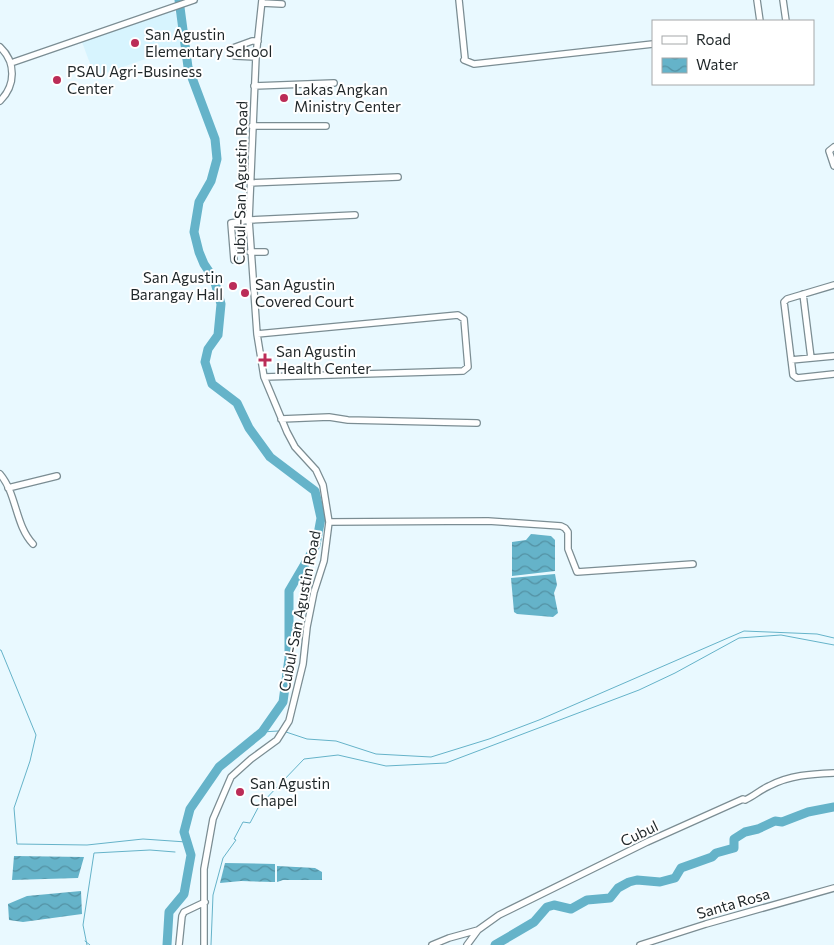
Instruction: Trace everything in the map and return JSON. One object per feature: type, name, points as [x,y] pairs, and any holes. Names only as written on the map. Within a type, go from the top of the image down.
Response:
[{"type":"street","points":[[459,0],[464,60],[474,64],[652,44]]},
{"type":"street","points":[[757,0],[760,20]]},
{"type":"street","points":[[783,0],[786,20]]},
{"type":"street","points":[[11,63],[192,1]]},
{"type":"street","points":[[262,1],[282,4]]},
{"type":"street","name":"Cubul-San Agustin Road","points":[[204,945],[204,869],[213,819],[231,777],[277,740],[289,721],[301,672],[314,592],[324,561],[329,522],[323,485],[316,470],[295,447],[264,377],[257,334],[249,220],[254,86],[262,1]]},
{"type":"street","points":[[230,48],[252,41],[258,42]]},
{"type":"street","points":[[0,47],[6,52],[13,74],[11,85],[6,95],[0,101]]},
{"type":"street","points":[[235,56],[256,57]]},
{"type":"street","points":[[254,86],[334,83]]},
{"type":"street","points":[[252,126],[326,126]]},
{"type":"street","points":[[834,147],[829,151],[834,166]]},
{"type":"street","points":[[250,183],[398,177]]},
{"type":"street","points":[[234,260],[231,223],[249,220],[355,216]]},
{"type":"street","points":[[250,252],[265,252]]},
{"type":"street","points":[[834,284],[787,299],[784,302],[793,375],[797,378],[834,374]]},
{"type":"street","points":[[803,294],[811,358]]},
{"type":"street","points":[[257,334],[458,315],[464,319],[468,366],[463,371],[264,377]]},
{"type":"street","points":[[791,360],[834,356]]},
{"type":"street","points":[[281,419],[329,417],[348,420],[477,423]]},
{"type":"street","points":[[0,474],[8,488],[22,530],[33,544]]},
{"type":"street","points":[[8,488],[57,476]]},
{"type":"street","points":[[329,522],[488,521],[561,526],[568,532],[568,549],[575,572],[693,564]]},
{"type":"street","name":"Cubul","points":[[467,945],[478,930],[499,915],[647,842],[757,795],[771,785],[796,775],[834,773]]},
{"type":"street","name":"Santa Rosa","points":[[640,945],[834,888]]},
{"type":"street","points":[[179,945],[184,912],[205,902]]},
{"type":"street","points":[[432,945],[478,930]]},
{"type":"shaded area","name":"San Agustin Elementary School","points":[[174,9],[187,44],[95,77],[82,42]]},
{"type":"water","points":[[531,534],[551,536],[555,540],[555,571],[512,576],[512,542],[526,540]]},
{"type":"water","points":[[555,574],[557,585],[554,593],[558,613],[553,617],[517,614],[514,612],[511,578]]},
{"type":"water","points":[[14,856],[84,857],[78,878],[12,880]]},
{"type":"water","points":[[225,863],[275,864],[275,882],[241,881],[220,883]]},
{"type":"water","points":[[277,866],[315,868],[322,872],[322,880],[283,880],[277,882]]},
{"type":"water","points":[[81,891],[82,914],[23,922],[9,920],[8,904],[27,896]]},
{"type":"waterway","points":[[167,945],[169,912],[184,894],[191,855],[184,832],[190,809],[219,767],[262,732],[283,702],[289,658],[289,591],[316,545],[321,518],[315,491],[270,457],[249,428],[237,403],[212,384],[205,362],[208,349],[218,335],[221,304],[214,279],[199,252],[194,232],[199,202],[211,181],[217,159],[215,139],[188,67],[179,0]]},
{"type":"waterway","points":[[286,732],[307,739],[336,741],[376,754],[431,757],[489,739],[539,720],[744,631],[817,634],[834,638]]},
{"type":"waterway","points":[[211,945],[213,895],[223,858],[236,840],[234,839],[243,822],[250,823],[259,806],[304,759],[338,755],[386,766],[446,763],[639,690],[675,673],[739,638],[781,635],[834,645]]},
{"type":"waterway","points":[[0,650],[36,735],[30,761],[14,808],[17,844],[87,845],[143,839],[186,842]]},
{"type":"waterway","points":[[262,732],[278,731]]},
{"type":"waterway","points":[[495,945],[534,922],[547,907],[554,905],[571,909],[587,900],[610,898],[618,888],[629,882],[637,880],[660,882],[675,878],[681,868],[712,857],[716,853],[734,848],[734,839],[745,832],[758,829],[775,821],[782,822],[808,812],[834,807]]},
{"type":"waterway","points":[[87,945],[83,925],[94,853],[150,850],[175,852]]},
{"type":"waterway","points":[[85,941],[90,945]]},
{"type":"place","name":"San Agustin Elementary School","points":[[135,43]]},
{"type":"place","name":"PSAU Agri-Business Center","points":[[57,80]]},
{"type":"place","name":"Lakas Angkan Ministry Center","points":[[284,98]]},
{"type":"place","name":"San Agustin Barangay Hall","points":[[233,286]]},
{"type":"place","name":"San Agustin Covered Court","points":[[245,293]]},
{"type":"place","name":"San Agustin Health Center","points":[[265,360]]},
{"type":"place","name":"San Agustin Chapel","points":[[240,792]]}]
